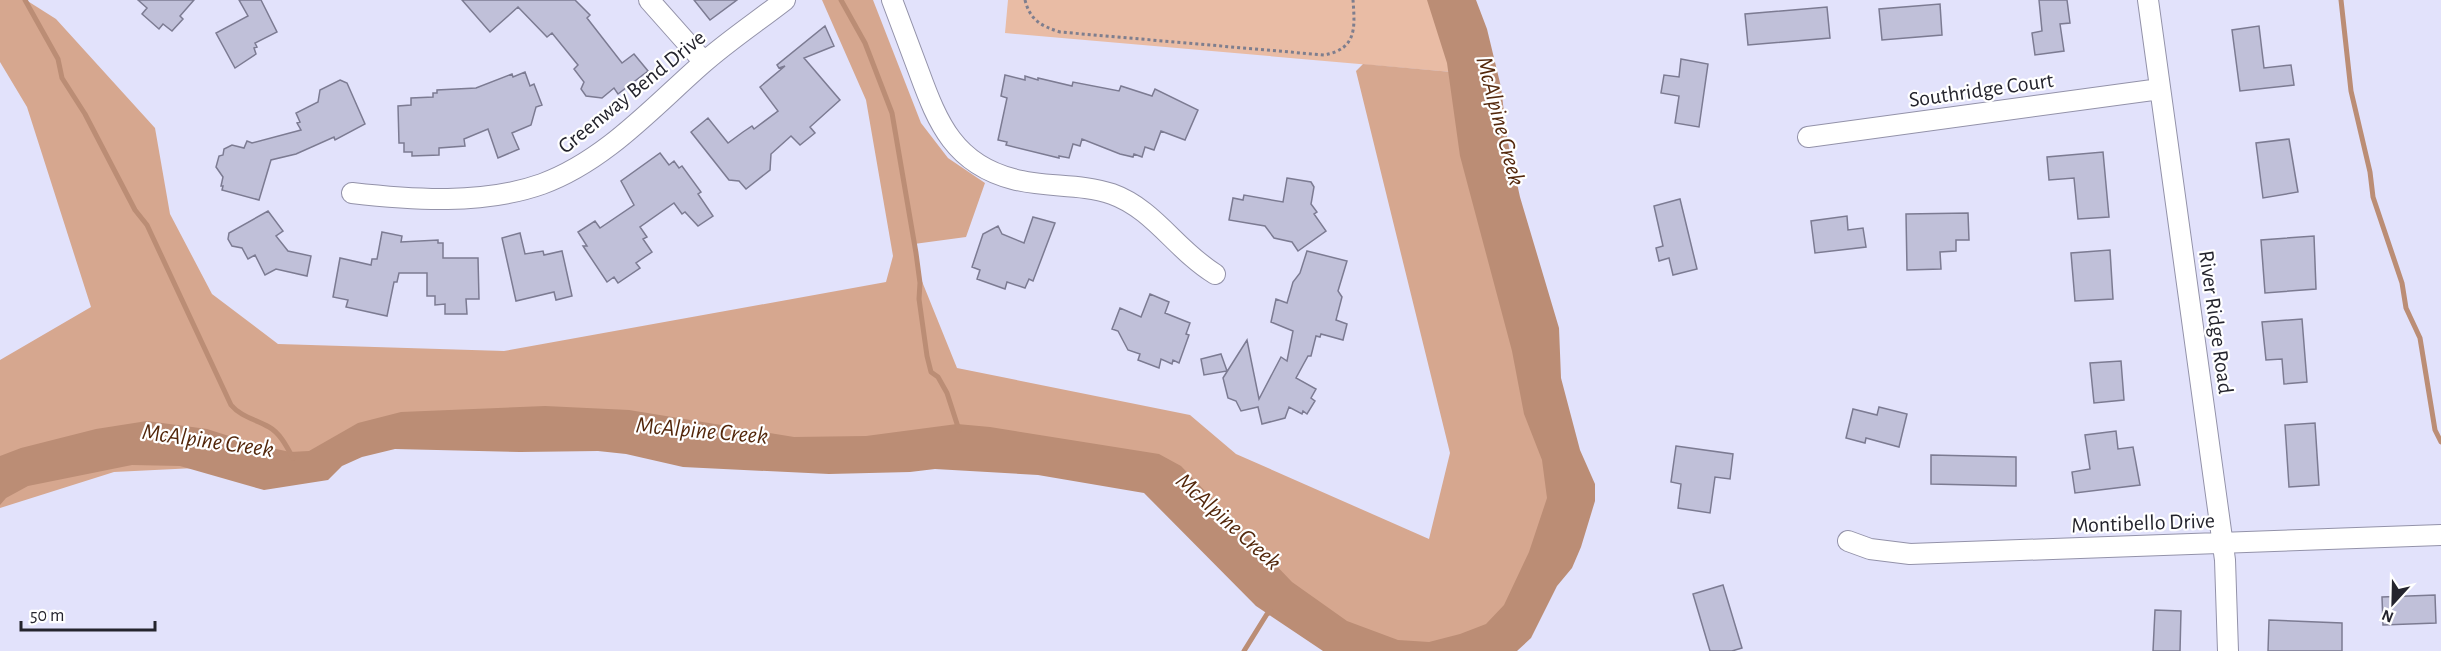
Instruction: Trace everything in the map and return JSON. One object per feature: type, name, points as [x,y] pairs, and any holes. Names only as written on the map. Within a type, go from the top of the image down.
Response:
[{"type":"street","points":[[649,0],[705,62]]},
{"type":"street","name":"Greenway Bend Drive","points":[[352,193],[384,197],[486,196],[541,184],[568,172],[603,150],[705,62],[785,0]]},
{"type":"street","points":[[892,0],[940,125],[967,157],[980,167],[1011,179],[1092,190],[1118,196],[1154,219],[1185,252],[1215,274]]},
{"type":"street","name":"River Ridge Road","points":[[2148,0],[2223,543],[2228,651]]},
{"type":"street","name":"Southridge Court","points":[[1808,137],[2160,89]]},
{"type":"street","name":"Montibello Drive","points":[[1848,541],[1870,549],[1910,554],[2441,535]]},
{"type":"path","points":[[1024,0],[1029,13],[1036,21],[1060,32],[1324,55],[1335,53],[1352,37],[1355,26],[1353,0]]},
{"type":"shaded area","points":[[0,0],[26,0],[56,19],[155,128],[170,214],[212,294],[278,344],[504,351],[886,282],[893,256],[866,100],[822,0],[873,0],[921,123],[948,158],[985,183],[966,237],[914,244],[919,274],[957,368],[1190,415],[1236,454],[1429,539],[1450,453],[1356,71],[1363,64],[1463,73],[1575,490],[1530,589],[1460,648],[1332,643],[1132,456],[440,432],[278,464],[114,472],[0,508],[0,360],[91,307],[27,107],[0,62]]},
{"type":"shaded area","points":[[1008,0],[1448,0],[1463,73],[1005,33]]},
{"type":"water","name":"McAlpine Creek","points":[[1427,0],[1476,0],[1487,29],[1501,87],[1507,138],[1520,197],[1559,328],[1561,378],[1580,450],[1595,484],[1595,501],[1572,568],[1557,586],[1531,638],[1517,651],[1323,651],[1256,606],[1144,493],[1038,475],[935,469],[910,472],[829,474],[683,467],[626,454],[598,451],[395,449],[362,457],[342,466],[328,480],[264,490],[180,466],[132,465],[28,486],[6,498],[0,505],[0,456],[21,448],[96,429],[147,421],[207,429],[254,444],[290,452],[309,451],[358,423],[401,412],[545,406],[629,410],[794,437],[866,436],[957,424],[990,427],[1159,454],[1181,466],[1292,582],[1347,621],[1398,640],[1429,642],[1460,634],[1486,624],[1504,605],[1529,552],[1547,498],[1542,460],[1524,414],[1512,351],[1460,156],[1447,63]]},
{"type":"building","points":[[138,0],[194,0],[180,16],[183,19],[172,31],[163,24],[159,29],[142,14],[147,8]]},
{"type":"building","points":[[239,0],[261,0],[277,32],[255,43],[256,54],[235,68],[216,33],[248,16]]},
{"type":"building","points":[[462,0],[575,0],[590,15],[587,18],[622,63],[634,54],[648,71],[618,94],[614,88],[602,98],[586,96],[581,89],[584,82],[574,69],[578,65],[552,33],[547,37],[518,7],[490,32]]},
{"type":"building","points":[[694,0],[737,0],[710,20]]},
{"type":"building","points":[[2039,0],[2067,0],[2070,23],[2060,24],[2064,51],[2035,55],[2032,33],[2042,31]]},
{"type":"building","points":[[1940,4],[1942,35],[1882,40],[1879,9]]},
{"type":"building","points":[[1827,7],[1830,38],[1748,45],[1745,14]]},
{"type":"building","points":[[825,26],[834,46],[804,58],[840,100],[810,127],[815,133],[800,145],[791,136],[771,154],[770,170],[746,189],[739,181],[729,180],[691,132],[708,118],[728,143],[752,126],[754,129],[778,111],[760,87],[785,66],[779,68],[777,65]]},
{"type":"building","points":[[2259,26],[2264,68],[2291,65],[2294,85],[2240,91],[2232,30]]},
{"type":"building","points":[[1681,59],[1708,64],[1699,127],[1675,123],[1679,96],[1661,93],[1664,75],[1679,77]]},
{"type":"building","points":[[525,72],[530,86],[534,84],[542,105],[536,107],[531,125],[512,133],[519,149],[498,158],[488,129],[464,139],[465,146],[439,148],[439,155],[412,156],[412,152],[404,152],[404,143],[399,143],[398,106],[411,105],[411,98],[433,97],[433,93],[437,93],[437,90],[476,88],[512,74],[513,77]]},
{"type":"building","points":[[1005,75],[1025,80],[1025,76],[1038,80],[1038,78],[1072,86],[1073,82],[1119,91],[1121,86],[1152,96],[1155,89],[1198,110],[1185,140],[1161,131],[1154,150],[1145,147],[1142,157],[1134,154],[1133,157],[1120,154],[1082,139],[1080,146],[1073,144],[1069,158],[1059,156],[1059,158],[1006,145],[1007,142],[998,140],[1007,98],[1001,96]]},
{"type":"building","points":[[340,80],[347,83],[365,124],[335,140],[334,137],[296,154],[271,160],[259,200],[222,190],[223,177],[216,167],[224,149],[232,145],[244,148],[247,141],[252,143],[301,130],[297,123],[300,122],[296,113],[318,102],[320,90]]},
{"type":"building","points":[[2289,139],[2298,192],[2263,198],[2256,143]]},
{"type":"building","points":[[2103,152],[2109,217],[2078,219],[2074,178],[2049,180],[2047,157]]},
{"type":"building","points":[[660,153],[669,165],[674,161],[679,168],[682,166],[701,192],[698,194],[713,216],[698,226],[685,212],[682,214],[674,203],[640,227],[647,237],[643,239],[652,252],[636,263],[640,268],[618,283],[614,277],[607,282],[583,246],[587,246],[578,232],[595,221],[600,228],[634,205],[621,181]]},
{"type":"building","points":[[1287,178],[1311,182],[1314,187],[1311,204],[1317,212],[1314,214],[1326,231],[1298,251],[1292,242],[1274,238],[1265,226],[1229,220],[1233,198],[1243,200],[1244,195],[1283,202]]},
{"type":"building","points":[[1680,199],[1697,269],[1673,275],[1669,258],[1659,261],[1656,248],[1663,246],[1654,206]]},
{"type":"building","points":[[268,211],[283,231],[276,236],[288,251],[311,256],[307,276],[276,269],[265,275],[255,255],[248,259],[242,248],[232,246],[228,239],[229,233]]},
{"type":"building","points":[[1968,213],[1969,240],[1956,240],[1956,251],[1940,252],[1941,269],[1907,270],[1906,214]]},
{"type":"building","points":[[1847,216],[1848,230],[1863,228],[1866,247],[1815,253],[1811,221]]},
{"type":"building","points":[[1033,217],[1055,223],[1033,281],[1029,279],[1025,288],[1007,282],[1005,289],[977,279],[980,270],[972,267],[983,234],[998,226],[1002,234],[1024,243]]},
{"type":"building","points":[[382,232],[402,236],[401,242],[438,240],[438,243],[443,243],[443,258],[478,258],[479,299],[466,299],[467,314],[445,314],[445,304],[435,305],[435,296],[427,296],[427,273],[399,273],[397,282],[394,282],[387,316],[346,307],[348,300],[333,297],[340,258],[371,265],[372,259],[377,259]]},
{"type":"building","points":[[520,233],[525,254],[543,251],[544,255],[562,251],[572,296],[556,300],[554,292],[516,301],[502,238]]},
{"type":"building","points":[[2314,236],[2316,289],[2265,293],[2261,240]]},
{"type":"building","points":[[2110,250],[2113,299],[2075,301],[2071,253]]},
{"type":"building","points":[[1307,251],[1347,261],[1338,291],[1342,297],[1336,320],[1347,324],[1343,340],[1321,334],[1320,337],[1316,336],[1311,356],[1308,356],[1296,378],[1316,389],[1311,398],[1315,401],[1307,414],[1303,411],[1302,414],[1289,407],[1285,418],[1262,424],[1258,407],[1241,411],[1236,401],[1228,398],[1223,378],[1247,340],[1259,399],[1281,357],[1287,361],[1293,331],[1271,322],[1276,299],[1287,303],[1293,282],[1300,273]]},
{"type":"building","points":[[1150,294],[1169,302],[1165,313],[1190,323],[1186,334],[1189,335],[1179,363],[1173,360],[1172,364],[1161,359],[1159,368],[1138,360],[1140,354],[1128,350],[1118,331],[1112,329],[1120,308],[1141,317]]},
{"type":"building","points":[[2302,319],[2307,382],[2284,384],[2282,359],[2266,360],[2262,322]]},
{"type":"building","points":[[1221,354],[1227,371],[1204,375],[1201,359]]},
{"type":"building","points":[[2121,361],[2124,400],[2094,403],[2090,363]]},
{"type":"building","points":[[1879,407],[1907,414],[1899,447],[1866,438],[1865,443],[1846,438],[1853,409],[1877,415]]},
{"type":"building","points":[[2315,423],[2319,485],[2289,487],[2285,425]]},
{"type":"building","points":[[2116,431],[2118,449],[2133,447],[2140,485],[2075,493],[2072,472],[2090,469],[2085,435]]},
{"type":"building","points":[[1676,446],[1733,454],[1730,479],[1715,477],[1710,513],[1678,508],[1681,484],[1671,482]]},
{"type":"building","points":[[1931,455],[2016,457],[2016,486],[1931,484]]},
{"type":"building","points":[[1723,585],[1742,648],[1732,651],[1710,651],[1693,594]]},
{"type":"building","points":[[2435,595],[2436,623],[2383,625],[2382,597]]},
{"type":"building","points":[[2155,610],[2181,611],[2180,651],[2153,651]]},
{"type":"building","points":[[2269,620],[2342,623],[2342,651],[2268,651]]},
{"type":"waterway","name":"McAlpine Creek","points":[[25,0],[58,59],[62,78],[85,114],[135,210],[147,225],[231,405],[277,433],[293,458]]},
{"type":"waterway","points":[[841,0],[865,43],[892,113],[916,253],[920,283],[919,299],[927,356],[931,372],[938,377],[947,393],[959,430]]},
{"type":"waterway","points":[[2341,0],[2351,91],[2370,172],[2373,197],[2402,283],[2406,308],[2420,338],[2435,430],[2441,442]]},
{"type":"waterway","points":[[1244,651],[1267,614],[1271,612]]}]
